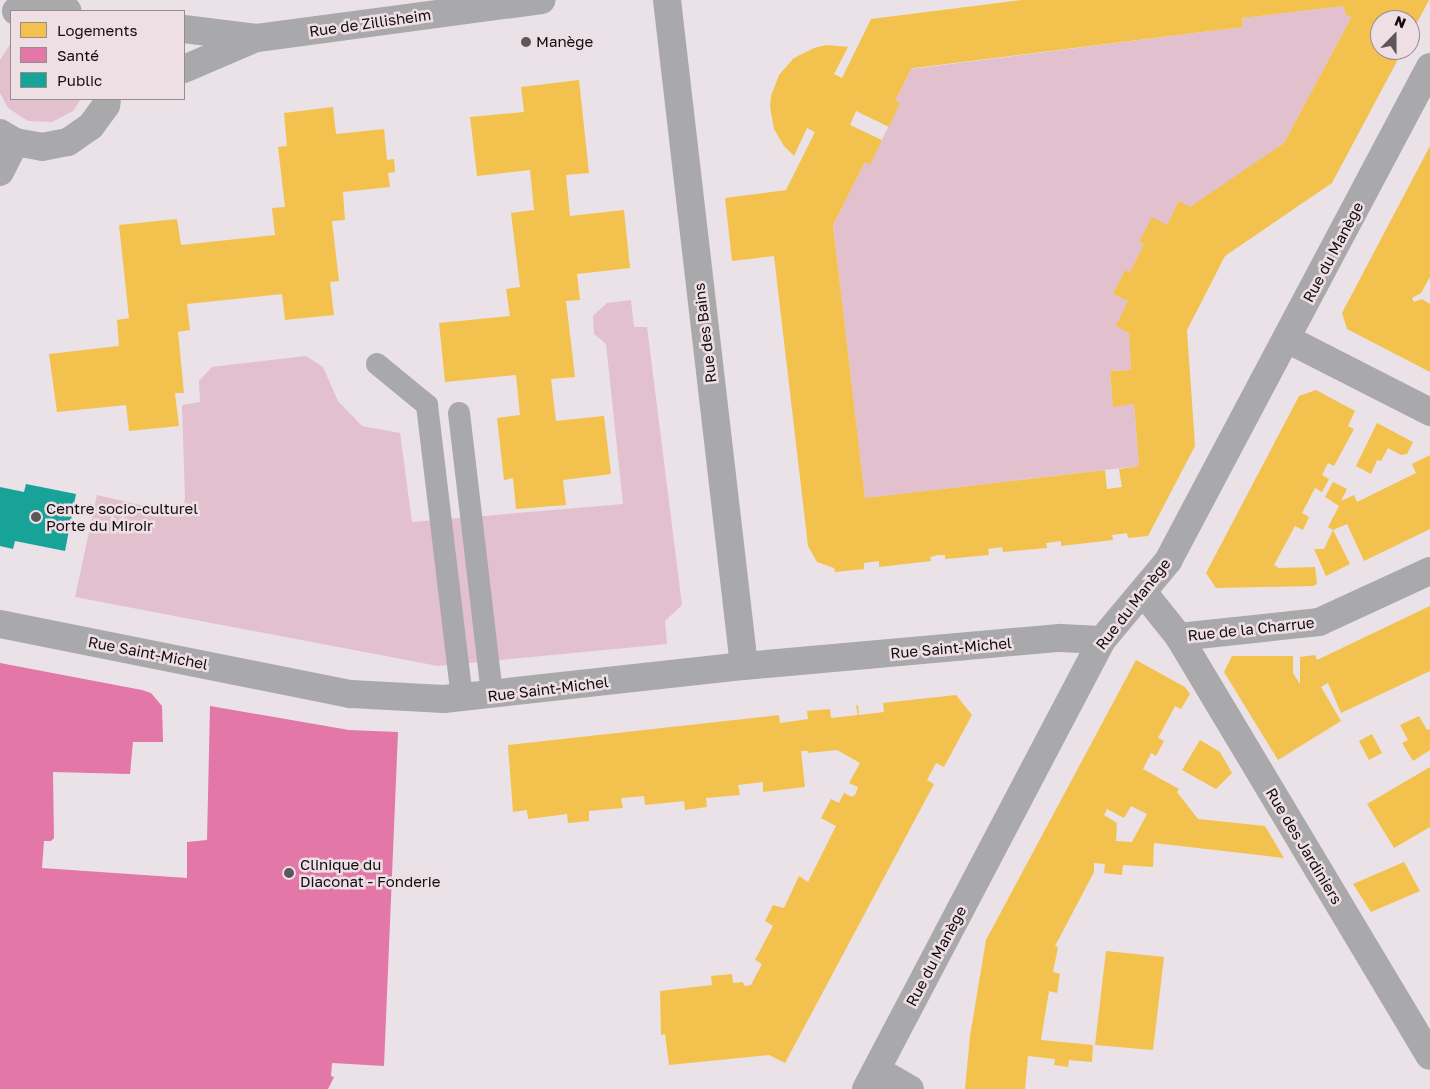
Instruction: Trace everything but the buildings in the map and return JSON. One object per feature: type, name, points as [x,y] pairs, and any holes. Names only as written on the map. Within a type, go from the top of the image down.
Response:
[{"type":"street","name":"Rue de Zillisheim","points":[[185,29],[257,38],[541,0]]},
{"type":"street","name":"Rue des Bains","points":[[666,0],[744,666]]},
{"type":"street","points":[[21,10],[43,6],[63,10]]},
{"type":"street","name":"Rue de Zillisheim","points":[[185,68],[257,38]]},
{"type":"street","name":"Rue du Manège","points":[[872,1079],[1102,640],[1168,561],[1430,67]]},
{"type":"street","points":[[0,172],[8,137],[42,147],[68,142],[90,126],[110,101]]},
{"type":"street","points":[[1287,339],[1430,412]]},
{"type":"street","name":"Rue de la Charrue","points":[[1143,592],[1178,637],[1319,622],[1430,571]]},
{"type":"street","name":"Rue Saint-Michel","points":[[0,624],[351,694],[444,700],[744,666],[1060,638],[1102,640]]},
{"type":"street","name":"Rue des Jardiniers","points":[[1178,637],[1430,1056]]},
{"type":"street","points":[[872,1079],[904,1083],[910,1089]]},
{"type":"lane","points":[[377,364],[427,405],[462,698]]},
{"type":"lane","points":[[459,413],[492,696]]},
{"type":"shaded area","points":[[1344,6],[1345,13],[1351,18],[1284,143],[1167,225],[1152,218],[1139,242],[1144,244],[1130,272],[1125,270],[1113,294],[1128,301],[1131,370],[1110,371],[1113,406],[1134,404],[1139,466],[865,498],[833,225],[865,162],[870,164],[900,103],[895,101],[911,69],[1243,27],[1242,18]]},
{"type":"shaded area","points":[[10,45],[10,100],[80,100],[73,111],[52,122],[28,121],[8,108],[0,93],[0,60]]},
{"type":"shaded area","points":[[631,300],[634,327],[647,327],[682,605],[665,621],[667,644],[438,666],[75,597],[97,495],[183,515],[185,497],[182,405],[200,402],[199,381],[212,367],[306,356],[323,367],[338,401],[362,426],[400,433],[412,522],[623,504],[606,344],[594,334],[593,316],[607,303]]},
{"type":"place","name":"Manège","points":[[526,42]]},
{"type":"place","name":"Centre socio-culturel Porte du Miroir","points":[[36,517]]},
{"type":"place","name":"Clinique du Diaconat - Fonderie","points":[[289,873]]}]
